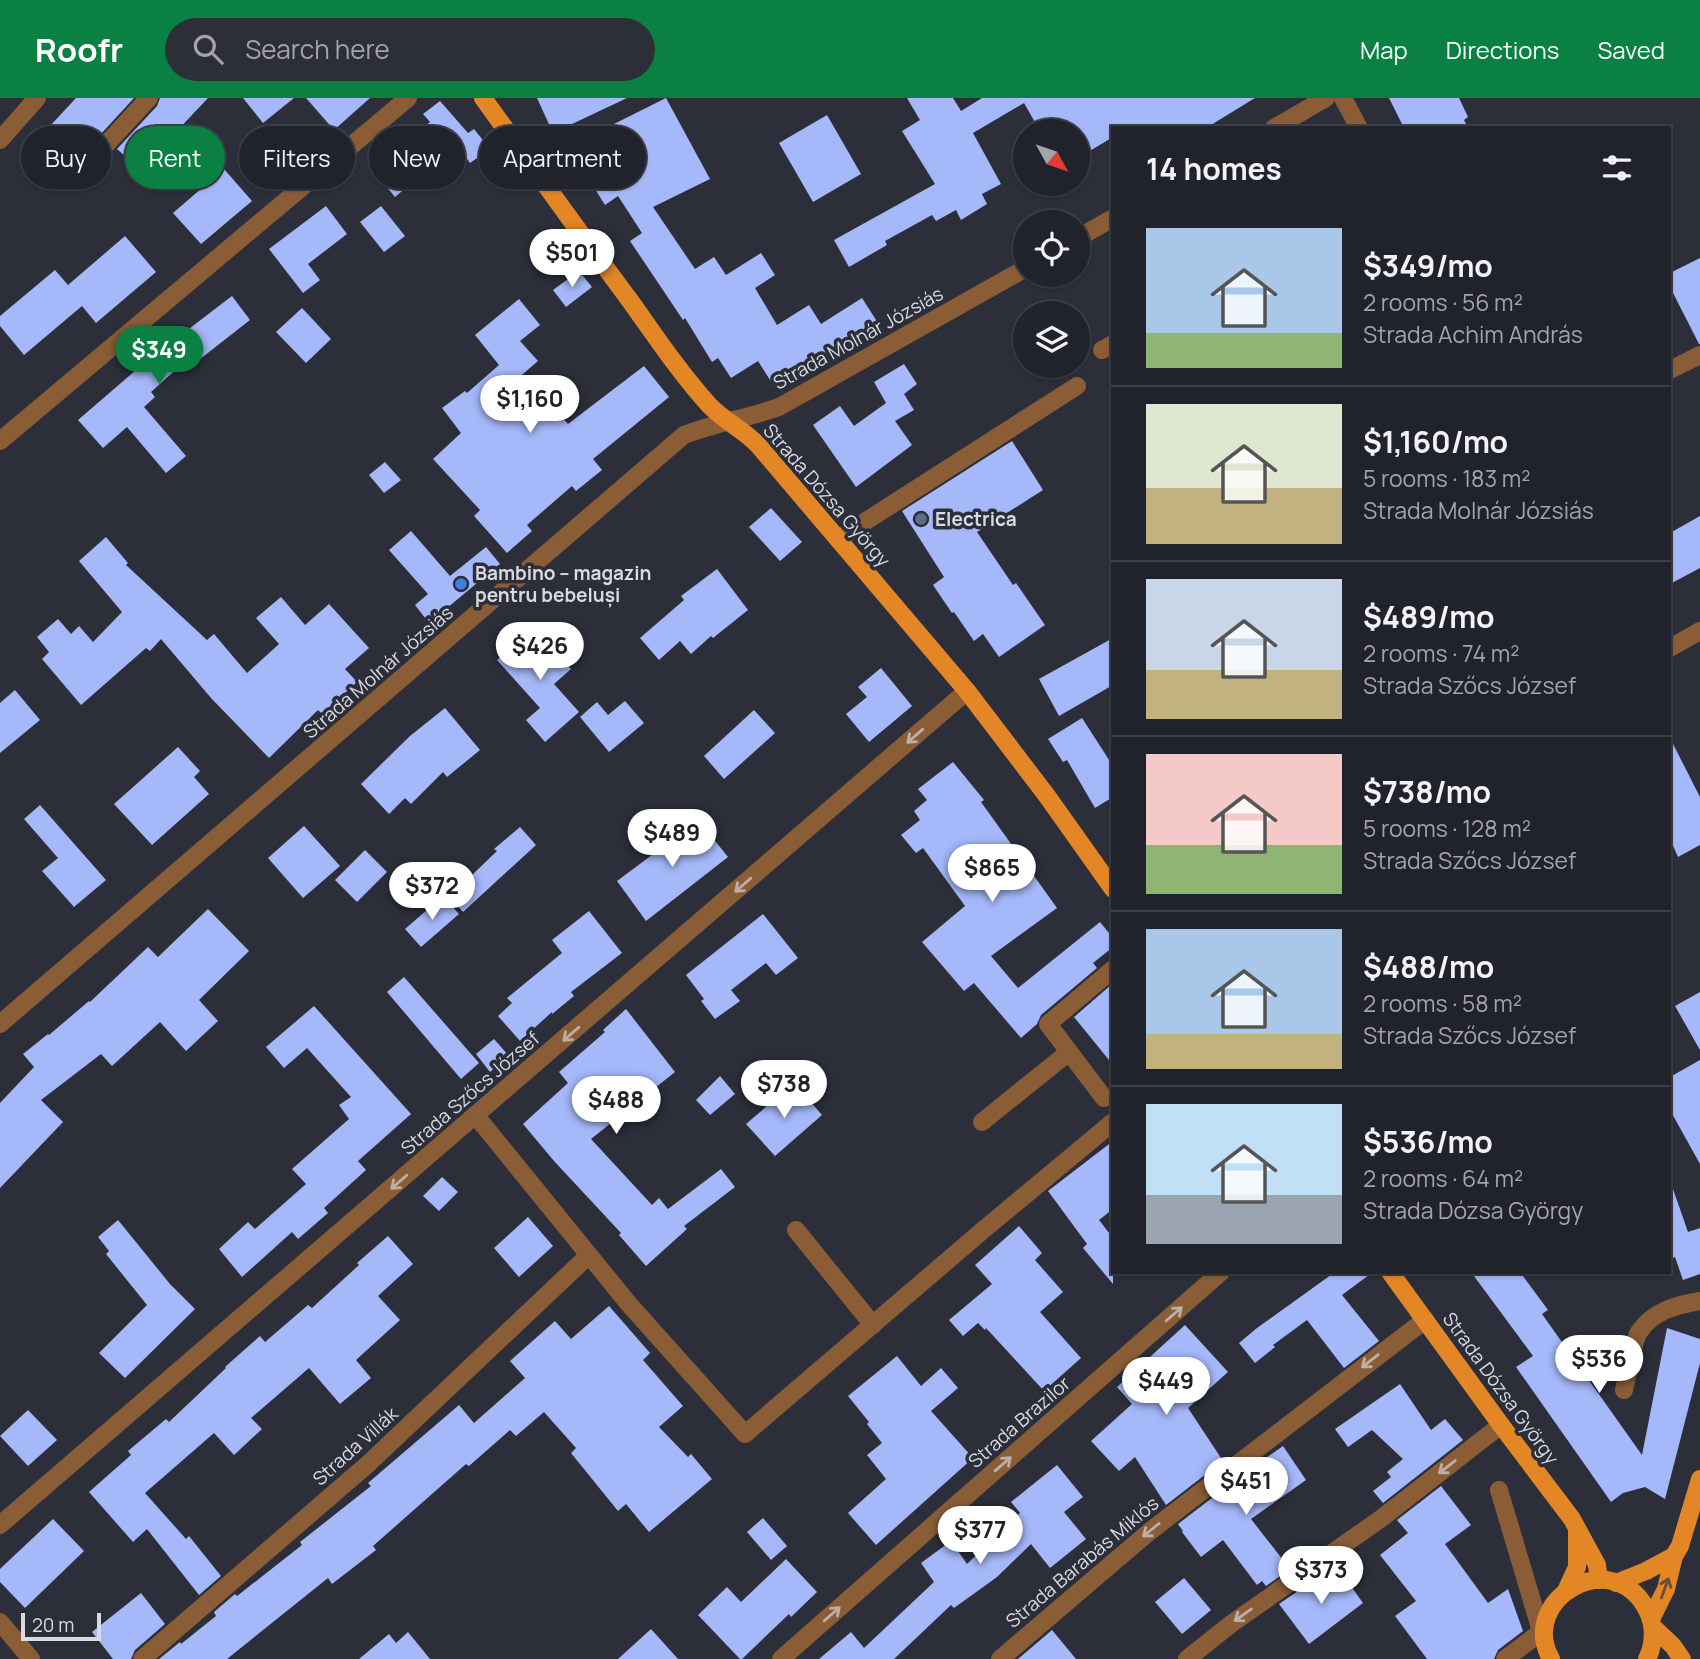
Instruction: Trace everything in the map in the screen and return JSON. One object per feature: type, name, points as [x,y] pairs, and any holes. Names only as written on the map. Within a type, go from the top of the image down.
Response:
[{"type":"main road","name":"Strada Dózsa György","points":[[483,98],[580,234],[710,406],[727,422],[750,437],[967,691],[1111,886]]},
{"type":"main road","name":"Strada Dózsa György","points":[[1391,1274],[1572,1519],[1608,1581]]},
{"type":"main road","points":[[1652,1623],[1666,1589],[1674,1556],[1680,1546],[1700,1479]]},
{"type":"main road","points":[[1566,1591],[1577,1567],[1577,1530]]},
{"type":"main road","points":[[1549,1656],[1544,1636],[1547,1619],[1554,1603],[1566,1591],[1582,1583],[1608,1581],[1646,1571],[1674,1556]]},
{"type":"main road","points":[[1608,1581],[1632,1591],[1644,1603],[1652,1623],[1653,1637],[1647,1659]]},
{"type":"main road","points":[[1652,1623],[1682,1659]]},
{"type":"street","points":[[0,140],[37,98]]},
{"type":"street","points":[[111,139],[149,98]]},
{"type":"street","points":[[0,441],[408,98]]},
{"type":"street","points":[[1277,126],[1326,98]]},
{"type":"street","points":[[1343,98],[1358,126]]},
{"type":"street","points":[[1090,231],[1111,220]]},
{"type":"street","name":"Strada Molnár Józsiás","points":[[0,1024],[684,435],[779,407],[1013,275]]},
{"type":"street","points":[[1671,370],[1700,355]]},
{"type":"street","points":[[838,539],[1077,386]]},
{"type":"street","points":[[1671,647],[1700,631]]},
{"type":"street","name":"Strada Szőcs József","points":[[0,1525],[967,691]]},
{"type":"street","points":[[1104,1098],[1048,1024],[1111,972]]},
{"type":"street","points":[[982,1122],[1069,1052]]},
{"type":"street","points":[[476,1116],[628,1303],[745,1434],[1111,1124]]},
{"type":"street","points":[[796,1230],[873,1325]]},
{"type":"street","name":"Strada Villák","points":[[142,1659],[368,1464],[589,1255]]},
{"type":"street","name":"Strada Brazilor","points":[[781,1659],[1219,1274]]},
{"type":"street","points":[[1624,1391],[1637,1334],[1655,1315],[1681,1304],[1700,1301]]},
{"type":"street","name":"Strada Barabás Miklós","points":[[1000,1659],[1149,1532],[1424,1320]]},
{"type":"street","points":[[1187,1659],[1378,1520],[1501,1425]]},
{"type":"street","points":[[1499,1490],[1549,1656]]},
{"type":"street","points":[[0,1622],[31,1659]]},
{"type":"street","points":[[1506,1659],[1541,1632]]},
{"type":"building","points":[[76,98],[134,98],[108,126],[50,126]]},
{"type":"building","points":[[160,98],[208,98],[182,126],[138,126],[157,106]]},
{"type":"building","points":[[243,98],[294,98],[263,123]]},
{"type":"building","points":[[306,98],[370,98],[338,126],[330,126]]},
{"type":"building","points":[[537,98],[627,98],[568,126],[550,126]]},
{"type":"building","points":[[666,98],[710,179],[653,207],[695,269],[714,257],[726,275],[761,253],[775,275],[755,288],[777,325],[809,305],[821,324],[862,298],[878,323],[775,388],[758,361],[731,378],[718,358],[712,362],[685,318],[683,320],[630,241],[642,233],[618,196],[605,205],[595,189],[646,189],[646,126],[610,126]]},
{"type":"building","points":[[907,98],[953,98],[961,111],[982,98],[1255,98],[1209,126],[1111,126],[1111,138],[1090,151],[1090,119],[1033,119],[1024,103],[973,133],[1001,184],[982,194],[987,204],[961,220],[956,210],[936,221],[932,215],[885,241],[887,245],[849,267],[834,240],[935,184],[902,131],[920,120]]},
{"type":"building","points":[[1389,98],[1459,98],[1468,117],[1464,120],[1467,126],[1403,126]]},
{"type":"building","points":[[440,101],[462,126],[425,126],[430,122],[423,114]]},
{"type":"building","points":[[827,115],[861,174],[813,202],[779,143]]},
{"type":"building","points":[[474,129],[479,135],[479,157],[470,163],[465,156],[465,130],[468,133]]},
{"type":"building","points":[[125,140],[125,156],[117,149]]},
{"type":"building","points":[[225,170],[252,201],[201,244],[173,213],[201,189],[225,189]]},
{"type":"building","points":[[388,189],[405,189],[395,197]]},
{"type":"building","points":[[326,206],[347,234],[308,264],[320,280],[303,293],[269,249]]},
{"type":"building","points":[[381,206],[405,236],[384,252],[360,222]]},
{"type":"building","points":[[125,236],[156,272],[96,323],[82,306],[24,355],[0,326],[0,316],[55,270],[68,285]]},
{"type":"building","points":[[1700,258],[1700,344],[1671,289],[1671,272]]},
{"type":"building","points":[[579,271],[592,287],[566,307],[553,290]]},
{"type":"building","points":[[232,296],[250,320],[195,363],[190,357],[151,392],[155,397],[144,407],[186,456],[166,473],[127,427],[103,448],[78,420],[143,364],[137,357],[152,343],[160,351]]},
{"type":"building","points":[[519,299],[540,325],[520,341],[538,361],[510,385],[539,418],[552,406],[568,424],[644,366],[669,397],[593,459],[602,470],[576,491],[572,486],[527,525],[532,531],[507,553],[474,516],[480,510],[433,459],[461,433],[442,408],[465,391],[467,393],[499,365],[475,335]]},
{"type":"building","points":[[302,308],[331,339],[306,363],[276,332]]},
{"type":"building","points":[[904,364],[917,384],[904,394],[914,410],[895,421],[912,445],[856,487],[813,425],[840,406],[854,426],[886,403],[874,382]]},
{"type":"building","points":[[1012,441],[1043,490],[977,532],[1013,585],[1016,583],[1045,625],[999,657],[983,634],[974,641],[933,585],[944,577],[902,511]]},
{"type":"building","points":[[385,462],[401,480],[384,493],[369,475]]},
{"type":"building","points":[[771,508],[802,542],[780,561],[749,527]]},
{"type":"building","points":[[1700,516],[1700,568],[1671,583],[1671,532]]},
{"type":"building","points":[[411,531],[450,576],[486,547],[500,564],[429,623],[415,605],[428,594],[389,550]]},
{"type":"building","points":[[106,537],[128,563],[126,565],[207,640],[214,634],[247,673],[279,644],[256,618],[281,597],[305,625],[329,604],[369,648],[345,669],[357,682],[322,714],[318,710],[269,758],[211,698],[161,639],[150,651],[146,648],[81,705],[42,659],[49,652],[37,637],[58,619],[71,634],[79,626],[93,642],[122,612],[79,561]]},
{"type":"building","points":[[717,569],[748,610],[691,654],[680,641],[659,660],[640,638],[684,600],[681,596]]},
{"type":"building","points":[[533,627],[571,669],[554,684],[579,712],[545,742],[526,720],[540,708],[497,660]]},
{"type":"building","points":[[1111,639],[1111,686],[1059,716],[1039,679]]},
{"type":"building","points":[[881,668],[912,706],[869,742],[846,714],[867,697],[858,687]]},
{"type":"building","points":[[15,690],[40,720],[0,753],[0,703]]},
{"type":"building","points":[[625,701],[644,723],[609,752],[580,717],[597,702],[608,715]]},
{"type":"building","points":[[445,708],[480,750],[447,777],[443,772],[411,804],[405,798],[389,814],[361,784],[410,736]]},
{"type":"building","points":[[754,710],[775,733],[724,779],[704,756]]},
{"type":"building","points":[[1082,718],[1111,763],[1111,798],[1095,808],[1067,760],[1063,762],[1048,739]]},
{"type":"building","points":[[1671,740],[1700,797],[1700,845],[1678,857],[1671,841]]},
{"type":"building","points":[[178,747],[200,771],[194,777],[209,794],[152,845],[114,804]]},
{"type":"building","points":[[953,762],[984,800],[981,802],[1057,908],[991,956],[1018,988],[1100,922],[1111,936],[1111,949],[1093,963],[1097,968],[1041,1015],[1037,1024],[1021,1038],[974,983],[964,991],[922,942],[965,906],[923,848],[916,853],[901,835],[920,820],[914,811],[927,800],[918,789]]},
{"type":"building","points":[[40,805],[106,880],[74,907],[42,871],[58,858],[24,819]]},
{"type":"building","points":[[695,816],[728,857],[646,921],[617,881],[660,849],[658,846]]},
{"type":"building","points":[[304,826],[340,866],[303,898],[268,858]]},
{"type":"building","points":[[520,827],[536,845],[463,912],[449,897],[497,851],[494,849]]},
{"type":"building","points":[[365,850],[387,872],[357,902],[335,880]]},
{"type":"building","points":[[443,896],[459,914],[421,947],[405,929]]},
{"type":"building","points":[[208,909],[249,951],[199,1000],[218,1021],[186,1051],[160,1022],[112,1066],[101,1054],[41,1100],[63,1122],[0,1188],[0,1103],[34,1067],[23,1054],[90,1002],[148,947],[158,957]]},
{"type":"building","points":[[589,911],[622,953],[571,992],[574,996],[520,1041],[498,1016],[512,1003],[507,998],[562,953],[552,940]]},
{"type":"building","points":[[763,914],[798,958],[776,975],[766,963],[731,990],[740,1001],[715,1019],[686,975]]},
{"type":"building","points":[[404,977],[479,1063],[461,1079],[387,992]]},
{"type":"building","points":[[1111,985],[1111,1063],[1074,1017]]},
{"type":"building","points":[[1700,992],[1700,1050],[1675,1006]]},
{"type":"building","points":[[314,1006],[411,1114],[358,1161],[366,1170],[324,1208],[328,1213],[298,1239],[292,1232],[242,1277],[219,1249],[248,1222],[255,1229],[306,1184],[292,1169],[349,1119],[339,1105],[351,1097],[307,1048],[284,1068],[266,1047]]},
{"type":"building","points":[[626,1009],[675,1072],[591,1139],[652,1205],[659,1198],[668,1209],[721,1169],[735,1187],[684,1226],[687,1229],[646,1266],[619,1235],[621,1233],[523,1124],[568,1083],[559,1072],[605,1032],[603,1030]]},
{"type":"building","points":[[494,1039],[509,1056],[490,1072],[476,1054]]},
{"type":"building","points":[[1700,1060],[1700,1164],[1671,1112],[1671,1076]]},
{"type":"building","points":[[720,1076],[735,1094],[710,1115],[696,1100]]},
{"type":"building","points":[[794,1083],[822,1115],[775,1156],[746,1124]]},
{"type":"building","points":[[1111,1143],[1111,1211],[1099,1220],[1111,1235],[1113,1284],[1083,1248],[1087,1244],[1048,1191]]},
{"type":"building","points":[[442,1177],[458,1192],[439,1211],[423,1196]]},
{"type":"building","points":[[1673,1189],[1688,1232],[1700,1228],[1700,1274],[1683,1280],[1675,1257],[1671,1259]]},
{"type":"building","points":[[528,1217],[553,1246],[519,1277],[494,1248]]},
{"type":"building","points":[[118,1220],[170,1284],[195,1309],[125,1378],[99,1353],[147,1305],[106,1254],[109,1251],[98,1237]]},
{"type":"building","points":[[1019,1226],[1042,1253],[1035,1260],[1063,1292],[1040,1312],[1081,1358],[1044,1391],[986,1328],[985,1330],[978,1323],[963,1336],[949,1320],[992,1284],[975,1265]]},
{"type":"building","points":[[388,1236],[413,1264],[378,1296],[400,1320],[356,1360],[371,1378],[340,1404],[309,1368],[251,1418],[262,1429],[234,1455],[214,1433],[145,1493],[186,1539],[189,1536],[221,1576],[199,1595],[147,1529],[133,1542],[89,1492],[131,1455],[128,1451],[166,1419],[169,1422],[260,1336],[265,1342],[308,1305],[312,1308]]},
{"type":"building","points":[[1332,1274],[1370,1274],[1342,1295],[1379,1341],[1344,1368],[1307,1320],[1273,1345],[1275,1347],[1255,1363],[1239,1343]]},
{"type":"building","points":[[1472,1274],[1521,1274],[1548,1310],[1542,1314],[1642,1455],[1667,1328],[1700,1339],[1700,1363],[1665,1499],[1645,1487],[1623,1493],[1611,1502],[1516,1367],[1533,1356]]},
{"type":"building","points":[[609,1306],[650,1353],[643,1360],[683,1406],[659,1427],[688,1457],[691,1454],[712,1479],[649,1532],[626,1504],[618,1511],[571,1453],[576,1448],[544,1412],[516,1436],[510,1430],[469,1466],[466,1464],[373,1546],[376,1550],[332,1584],[328,1578],[227,1659],[159,1659],[216,1616],[214,1612],[235,1594],[237,1596],[302,1545],[300,1542],[371,1486],[368,1483],[459,1405],[474,1423],[525,1378],[510,1361],[555,1321],[571,1339]]},
{"type":"building","points":[[1185,1325],[1228,1372],[1188,1408],[1223,1461],[1166,1505],[1135,1457],[1119,1471],[1091,1441],[1132,1404],[1117,1387]]},
{"type":"building","points":[[897,1356],[921,1386],[941,1368],[958,1388],[931,1411],[973,1458],[876,1545],[848,1513],[886,1479],[867,1455],[882,1443],[848,1396]]},
{"type":"building","points":[[1400,1384],[1431,1430],[1445,1419],[1463,1440],[1383,1503],[1373,1491],[1391,1477],[1387,1472],[1403,1459],[1372,1430],[1348,1447],[1335,1429]]},
{"type":"building","points":[[28,1410],[57,1440],[28,1466],[0,1436]]},
{"type":"building","points":[[1283,1446],[1306,1480],[1251,1519],[1290,1569],[1266,1586],[1262,1581],[1257,1585],[1223,1540],[1201,1557],[1178,1524]]},
{"type":"building","points":[[1057,1465],[1083,1497],[1064,1512],[1086,1539],[1050,1568],[1031,1544],[997,1577],[954,1608],[951,1605],[894,1659],[819,1659],[851,1632],[864,1648],[934,1582],[921,1563],[951,1541],[967,1564],[1020,1513],[1011,1502]]},
{"type":"building","points":[[1441,1486],[1471,1525],[1445,1544],[1488,1603],[1508,1589],[1523,1631],[1498,1650],[1494,1659],[1427,1659],[1395,1616],[1416,1601],[1380,1555],[1408,1533],[1397,1520]]},
{"type":"building","points":[[763,1518],[787,1546],[771,1560],[747,1532]]},
{"type":"building","points":[[53,1519],[84,1551],[25,1608],[0,1582],[0,1569]]},
{"type":"building","points":[[786,1559],[817,1592],[740,1659],[698,1615],[727,1587],[741,1602]]},
{"type":"building","points":[[1338,1568],[1363,1603],[1309,1644],[1279,1604],[1304,1587],[1307,1591]]},
{"type":"building","points":[[1184,1578],[1211,1610],[1182,1634],[1155,1602]]},
{"type":"building","points":[[141,1593],[165,1624],[135,1650],[131,1659],[113,1659],[92,1632]]},
{"type":"building","points":[[651,1629],[678,1659],[618,1659]]},
{"type":"building","points":[[1052,1630],[1076,1659],[1018,1659],[1045,1636]]},
{"type":"building","points":[[408,1632],[430,1659],[359,1659],[389,1634],[396,1643]]},
{"type":"place","name":"Electrica","points":[[921,519]]},
{"type":"place","name":"Bambino – magazin pentru bebeluși","points":[[461,584]]}]
